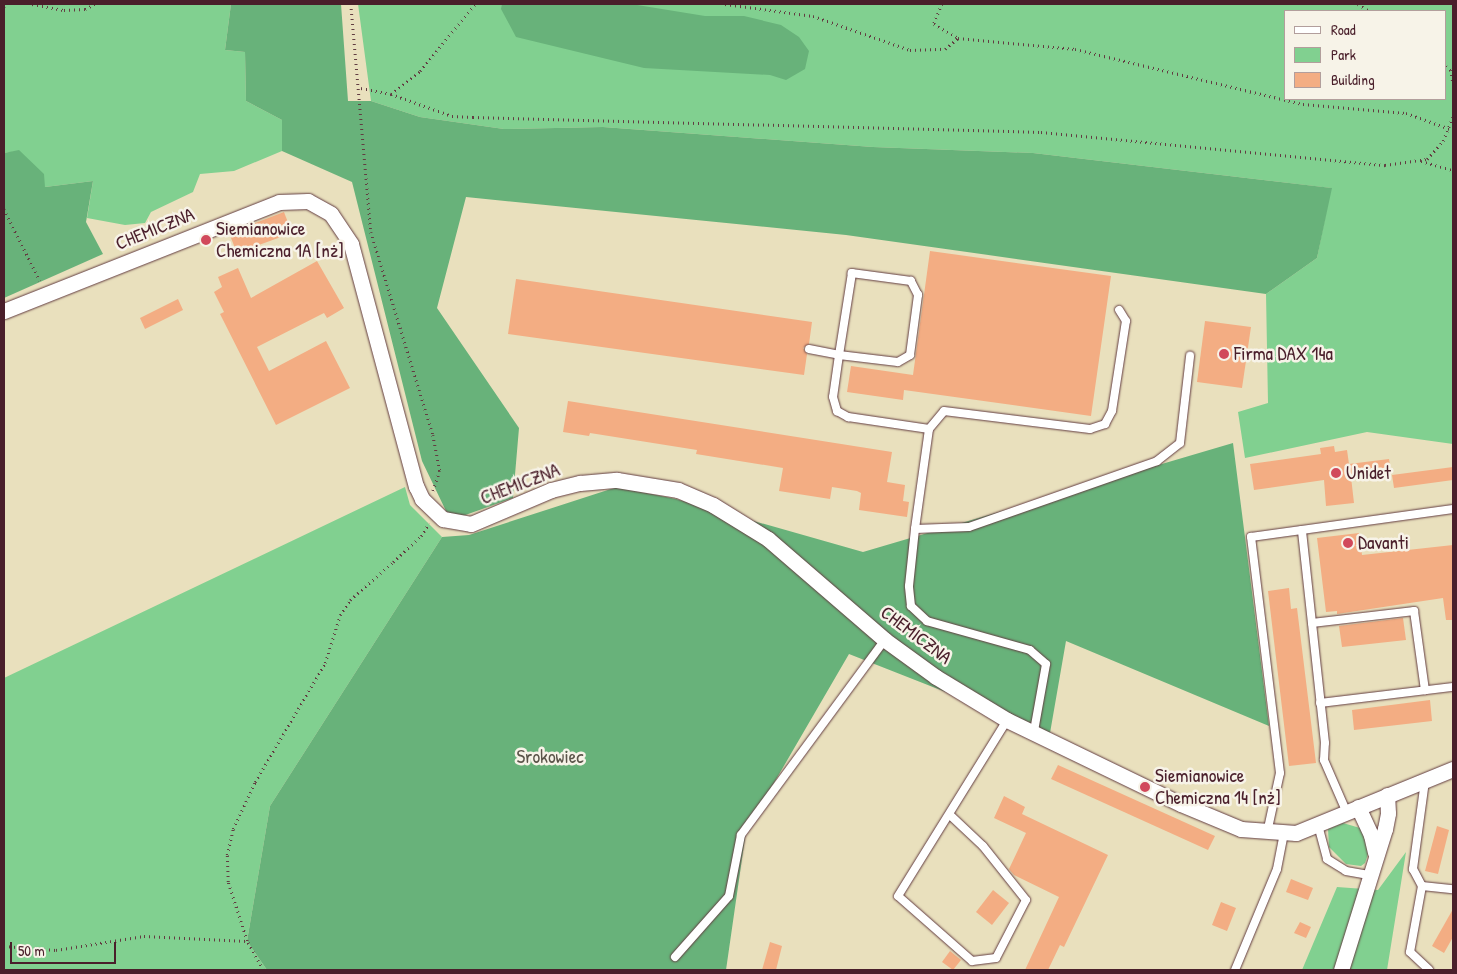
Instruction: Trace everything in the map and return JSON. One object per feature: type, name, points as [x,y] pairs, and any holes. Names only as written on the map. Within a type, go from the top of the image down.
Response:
[{"type":"street","name":"CHEMICZNA","points":[[4,311],[279,202],[308,201],[322,208],[338,223],[351,244],[422,499],[434,514],[452,523],[471,524],[551,490],[580,483],[617,480],[678,490],[713,505],[768,539],[885,640],[936,677],[1008,720],[1181,804],[1232,826],[1267,833],[1284,834],[1318,825],[1453,769]]},
{"type":"street","points":[[1341,970],[1388,813],[1387,795]]},
{"type":"street","points":[[1352,810],[1371,835],[1375,853]]},
{"type":"lane","points":[[809,349],[839,355],[898,362],[910,355],[918,295],[911,281],[852,273],[839,355],[832,397],[837,410],[848,417],[929,429]]},
{"type":"lane","points":[[1034,731],[1046,664],[1030,650],[927,621],[911,606],[908,586],[929,429],[944,411],[1090,429],[1105,424],[1112,411],[1126,321],[1119,310]]},
{"type":"lane","points":[[915,529],[969,527],[1157,461],[1180,443],[1190,356]]},
{"type":"lane","points":[[1267,833],[1280,773],[1251,537],[1453,510]]},
{"type":"lane","points":[[1302,530],[1320,703],[1324,765],[1352,810]]},
{"type":"lane","points":[[1312,624],[1414,611],[1424,690]]},
{"type":"lane","points":[[675,957],[729,896],[741,835],[885,640]]},
{"type":"lane","points":[[1320,703],[1453,687]]},
{"type":"lane","points":[[950,814],[983,846],[1026,900],[996,958],[972,961],[898,896],[1008,720]]},
{"type":"lane","points":[[1425,779],[1414,869],[1422,886],[1410,952],[1429,970]]},
{"type":"lane","points":[[1318,825],[1327,859],[1346,871],[1369,875]]},
{"type":"lane","points":[[1235,970],[1277,869],[1284,834]]},
{"type":"lane","points":[[1422,886],[1453,889]]},
{"type":"path","points":[[4,6],[8,4]]},
{"type":"path","points":[[32,4],[64,10],[85,9],[95,4]]},
{"type":"path","points":[[350,4],[361,88],[371,232],[432,435],[440,471],[432,493],[422,499]]},
{"type":"path","points":[[391,94],[420,71],[475,4]]},
{"type":"path","points":[[725,4],[813,16],[910,50],[945,49],[958,38]]},
{"type":"path","points":[[942,4],[934,24],[958,38],[1076,50],[1284,99]]},
{"type":"path","points":[[1452,70],[1453,83]]},
{"type":"path","points":[[361,88],[391,94],[422,107],[472,117],[1040,132],[1385,165],[1420,161],[1453,170]]},
{"type":"path","points":[[1286,100],[1303,104],[1406,113],[1433,120],[1448,130],[1453,130]]},
{"type":"path","points":[[1420,161],[1436,151],[1448,130],[1453,116]]},
{"type":"path","points":[[4,210],[46,294]]},
{"type":"path","points":[[263,970],[247,941],[228,882],[228,855],[233,829],[244,802],[325,663],[340,615],[350,600],[421,536],[434,514]]},
{"type":"path","points":[[4,946],[56,950],[144,936],[247,941]]},
{"type":"green space","points":[[4,4],[231,4],[225,50],[245,52],[246,101],[282,120],[282,151],[234,171],[200,174],[193,192],[151,212],[145,223],[125,225],[87,218],[93,181],[45,187],[19,151],[4,153]]},
{"type":"green space","points":[[231,4],[341,4],[348,101],[371,101],[420,117],[504,129],[603,127],[873,147],[1033,153],[1332,188],[1317,258],[1266,294],[846,235],[466,197],[437,308],[519,428],[513,498],[457,518],[446,511],[422,461],[352,182],[282,151],[282,120],[246,101],[245,52],[225,50]]},
{"type":"green space","points":[[358,4],[1453,4],[1453,444],[1367,432],[1245,458],[1238,412],[1268,403],[1266,294],[1317,258],[1331,188],[1033,153],[873,147],[603,127],[504,129],[420,117],[371,101]]},
{"type":"green space","points":[[502,4],[631,4],[705,16],[744,16],[781,25],[799,37],[809,51],[805,69],[786,80],[770,75],[644,68],[516,37],[501,9]]},
{"type":"green space","points":[[19,150],[44,174],[45,187],[93,181],[86,222],[103,254],[4,298],[4,153]]},
{"type":"green space","name":"Srokowiec","points":[[1233,443],[1269,726],[1066,641],[1050,733],[849,654],[746,831],[726,970],[267,970],[247,941],[270,806],[442,537],[469,535],[617,487],[676,499],[863,552]]},
{"type":"green space","points":[[405,487],[410,505],[442,537],[270,806],[247,941],[267,970],[4,970],[4,678]]},
{"type":"green space","points":[[1343,823],[1360,828],[1366,835],[1368,854],[1365,863],[1361,866],[1346,864],[1329,847],[1328,829]]},
{"type":"green space","points":[[1406,852],[1387,970],[1302,970],[1337,887],[1378,890]]},
{"type":"building","points":[[284,212],[292,233],[237,253],[229,233]]},
{"type":"building","points":[[930,251],[1111,276],[1091,416],[904,390],[903,400],[847,392],[851,366],[913,375]]},
{"type":"building","points":[[317,261],[344,308],[327,318],[324,313],[257,347],[269,371],[326,341],[350,388],[276,425],[220,314],[224,312],[214,292],[222,287],[218,277],[238,268],[251,298]]},
{"type":"building","points":[[516,279],[812,322],[809,344],[803,348],[807,354],[804,375],[508,334]]},
{"type":"building","points":[[178,299],[183,310],[145,329],[140,318]]},
{"type":"building","name":"Firma DAX 14a","points":[[1205,321],[1251,327],[1242,388],[1197,382]]},
{"type":"building","points":[[568,401],[892,452],[887,482],[905,485],[903,501],[909,502],[907,517],[859,510],[861,493],[857,491],[832,487],[830,499],[779,491],[783,468],[696,454],[697,450],[590,433],[589,436],[563,432]]},
{"type":"building","points":[[1334,446],[1335,452],[1347,450],[1349,464],[1389,459],[1391,471],[1351,477],[1354,503],[1326,506],[1324,480],[1254,490],[1250,464],[1321,454],[1320,448]]},
{"type":"building","points":[[1453,467],[1453,480],[1394,488],[1392,475]]},
{"type":"building","points":[[1359,533],[1362,555],[1453,545],[1453,620],[1446,620],[1443,598],[1337,614],[1337,611],[1326,612],[1317,538]]},
{"type":"building","points":[[1289,588],[1291,609],[1297,608],[1316,763],[1289,766],[1268,591]]},
{"type":"building","points":[[1403,618],[1406,640],[1342,647],[1339,626]]},
{"type":"building","points":[[1430,700],[1432,721],[1354,730],[1352,710]]},
{"type":"building","points":[[1058,765],[1215,836],[1208,850],[1051,779]]},
{"type":"building","points":[[1004,796],[1025,807],[1022,814],[1108,855],[1064,947],[1060,945],[1048,970],[1025,970],[1059,897],[1014,875],[1009,869],[1026,833],[994,818]]},
{"type":"building","points":[[1437,826],[1449,830],[1438,874],[1425,871]]},
{"type":"building","points":[[1291,879],[1313,888],[1308,900],[1286,892]]},
{"type":"building","points":[[993,890],[1009,903],[992,925],[976,912]]},
{"type":"building","points":[[1221,902],[1236,908],[1227,931],[1212,925]]},
{"type":"building","points":[[1453,909],[1453,937],[1444,953],[1432,946]]},
{"type":"building","points":[[1300,922],[1311,927],[1306,938],[1294,933]]},
{"type":"building","points":[[770,942],[782,946],[776,970],[762,970]]},
{"type":"building","points":[[950,951],[961,960],[953,970],[942,962]]},
{"type":"place","name":"Siemianowice Chemiczna 1A [nż]","points":[[206,240]]},
{"type":"place","name":"Firma DAX 14a","points":[[1224,354]]},
{"type":"place","name":"Unidet","points":[[1336,473]]},
{"type":"place","name":"Davanti","points":[[1348,543]]},
{"type":"place","name":"Siemianowice Chemiczna 14 [nż]","points":[[1145,787]]}]
